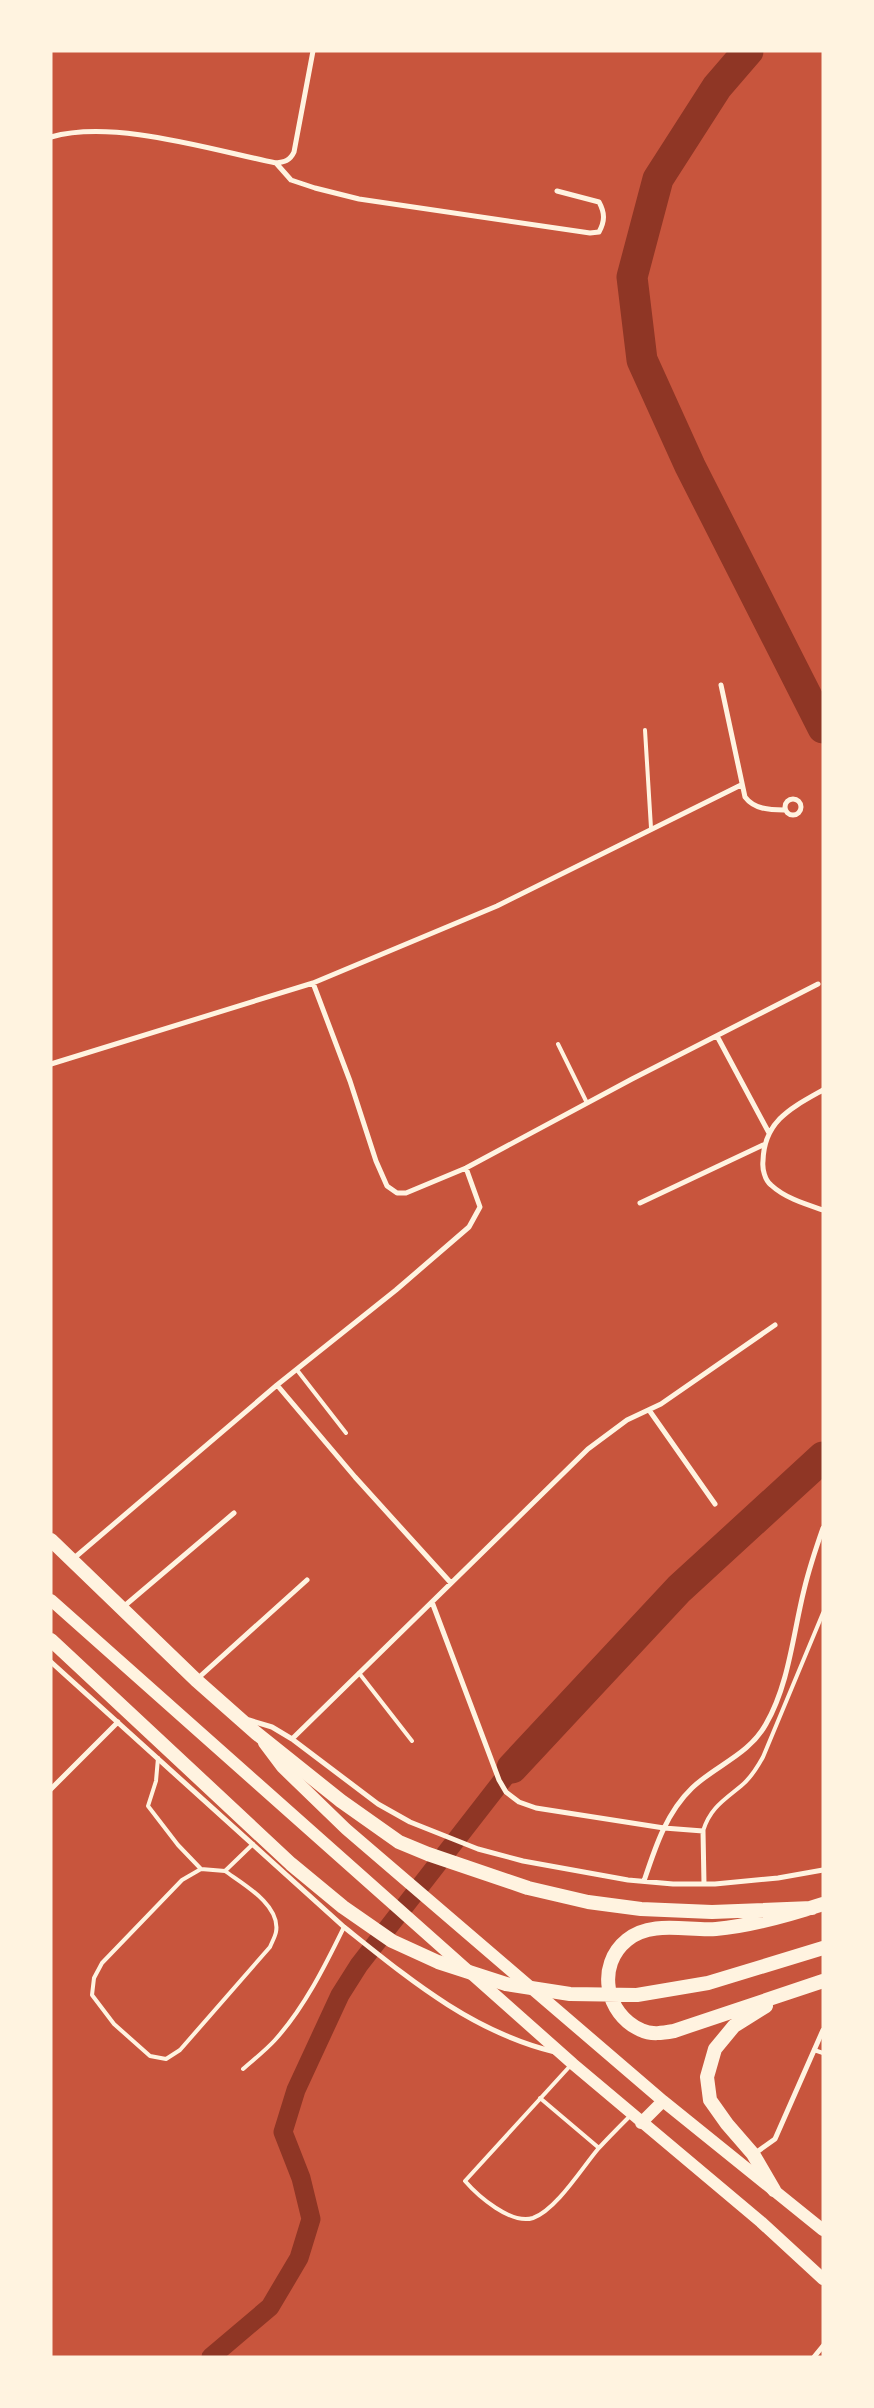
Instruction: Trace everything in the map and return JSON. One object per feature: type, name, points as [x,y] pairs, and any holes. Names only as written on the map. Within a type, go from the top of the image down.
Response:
[{"type":"highway","points":[[51,1540],[73,1559],[196,1680],[256,1733],[341,1801],[399,1842],[428,1854],[528,1888],[588,1902],[642,1909],[712,1912],[817,1906]]},
{"type":"highway","points":[[51,1640],[291,1864],[342,1907],[392,1941],[438,1962],[506,1984],[570,1994],[637,1995],[708,1983],[823,1948]]},
{"type":"highway","points":[[817,1906],[771,1919],[716,1929],[657,1928],[642,1932],[627,1940],[616,1952],[609,1966],[607,1983],[610,1998],[617,2012],[628,2023],[642,2031],[658,2034],[674,2031],[823,1981]]},
{"type":"highway","points":[[774,2190],[753,2154],[727,2124],[710,2100],[707,2077],[715,2049],[734,2026],[786,1994]]},
{"type":"main road","points":[[51,1600],[573,2064],[636,2119],[761,2222],[823,2279]]},
{"type":"main road","points":[[256,1733],[282,1767],[346,1829],[663,2101],[823,2230]]},
{"type":"main road","points":[[636,2119],[663,2101]]},
{"type":"street","points":[[51,137],[62,134],[92,132],[134,135],[276,163],[288,160],[294,152],[313,51]]},
{"type":"street","points":[[276,163],[291,180],[359,199],[590,234],[599,232],[604,223],[604,212],[599,202],[557,191]]},
{"type":"street","points":[[721,685],[745,797],[749,803],[760,808],[784,810]]},
{"type":"street","points":[[51,1064],[313,983],[497,906],[741,785]]},
{"type":"street","points":[[313,983],[387,1186],[397,1193],[406,1193],[466,1168],[587,1103],[818,984]]},
{"type":"street","points":[[717,1036],[769,1133]]},
{"type":"street","points":[[823,1090],[774,1123],[763,1146],[762,1168],[770,1184],[785,1196],[823,1210]]},
{"type":"street","points":[[640,1203],[763,1146]]},
{"type":"street","points":[[73,1559],[277,1385],[396,1290],[469,1227],[476,1218],[480,1207],[466,1168]]},
{"type":"street","points":[[292,1739],[588,1449],[628,1420],[661,1404],[775,1325]]},
{"type":"street","points":[[277,1385],[355,1477],[451,1583]]},
{"type":"street","points":[[649,1410],[715,1504]]},
{"type":"street","points":[[122,1608],[234,1513]]},
{"type":"street","points":[[644,1881],[664,1828],[675,1807],[692,1787],[756,1740],[767,1723],[778,1696],[794,1640],[804,1590],[823,1528]]},
{"type":"street","points":[[196,1680],[307,1580]]},
{"type":"street","points":[[432,1602],[490,1761],[506,1792],[519,1802],[536,1808],[664,1828],[704,1830],[704,1884]]},
{"type":"street","points":[[51,1662],[344,1927],[438,2000],[494,2032],[528,2046],[562,2054]]},
{"type":"street","points":[[236,1715],[272,1727],[292,1739],[378,1804],[410,1822],[478,1849],[523,1861],[580,1872],[644,1881],[704,1884],[778,1878],[823,1870]]},
{"type":"street","points":[[51,1789],[118,1722]]},
{"type":"street","points":[[753,2154],[775,2139],[823,2030]]},
{"type":"street","points":[[814,2357],[823,2346]]},
{"type":"lane","points":[[646,730],[651,828]]},
{"type":"lane","points":[[558,1044],[587,1103]]},
{"type":"lane","points":[[297,1370],[346,1433]]},
{"type":"lane","points":[[704,1830],[713,1809],[755,1771],[763,1757],[823,1613]]},
{"type":"lane","points":[[358,1673],[412,1741]]},
{"type":"lane","points":[[158,1758],[156,1781],[148,1806],[178,1845],[201,1869]]},
{"type":"lane","points":[[225,1871],[253,1844]]},
{"type":"lane","points":[[201,1869],[225,1871],[262,1899],[275,1918],[276,1931],[270,1947],[180,2050],[166,2059],[150,2056],[114,2024],[92,1995],[94,1978],[102,1963],[182,1880],[201,1869]]},
{"type":"lane","points":[[243,2069],[275,2040],[302,2004],[325,1966],[344,1927]]},
{"type":"lane","points":[[814,2050],[823,2053]]},
{"type":"lane","points":[[573,2064],[465,2181],[480,2198],[520,2218],[532,2218],[546,2211],[599,2148],[636,2119]]},
{"type":"lane","points":[[540,2098],[599,2148]]},
{"type":"waterway","points":[[748,51],[717,87],[658,179],[632,277],[642,360],[690,466],[823,728]]},
{"type":"waterway","points":[[512,1768],[679,1589],[823,1457]]},
{"type":"waterway","points":[[211,2357],[270,2307],[299,2258],[311,2219],[301,2178],[283,2132],[296,2090],[340,1995],[359,1965],[512,1768]]}]
